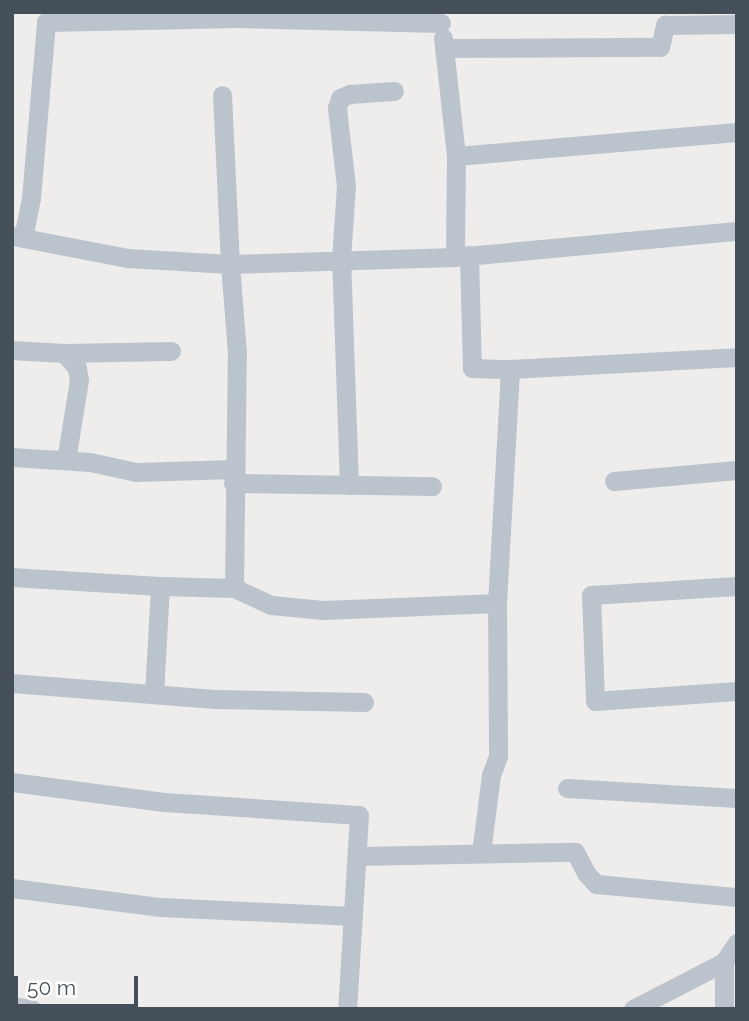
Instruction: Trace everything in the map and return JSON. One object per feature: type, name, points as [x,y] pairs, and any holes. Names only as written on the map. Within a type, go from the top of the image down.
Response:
[{"type":"street","points":[[737,231],[462,256],[341,259],[289,264],[230,264],[127,258],[18,237],[31,198],[47,22],[238,15],[441,18],[456,156],[462,256],[472,368],[510,369],[737,357]]},
{"type":"street","points":[[444,48],[660,47],[664,19],[737,24]]},
{"type":"street","points":[[349,485],[341,259],[346,186],[337,108],[340,98],[351,94],[394,90]]},
{"type":"street","points":[[222,95],[237,354],[233,476],[234,588]]},
{"type":"street","points":[[456,156],[737,132]]},
{"type":"street","points":[[12,350],[64,353],[171,351]]},
{"type":"street","points":[[64,353],[72,360],[79,380],[66,460]]},
{"type":"street","points":[[481,853],[487,798],[498,756],[497,603],[506,390],[510,369]]},
{"type":"street","points":[[12,457],[90,462],[136,472],[349,485],[432,486]]},
{"type":"street","points":[[614,481],[737,470]]},
{"type":"street","points":[[12,577],[234,588],[271,605],[323,610],[497,603]]},
{"type":"street","points":[[154,694],[160,586]]},
{"type":"street","points":[[737,586],[591,595],[595,701],[737,691]]},
{"type":"street","points":[[12,683],[282,703],[363,702]]},
{"type":"street","points":[[12,782],[164,802],[359,815],[347,1009]]},
{"type":"street","points":[[567,788],[737,798]]},
{"type":"street","points":[[357,856],[575,852],[586,873],[596,884],[737,897]]},
{"type":"street","points":[[12,888],[162,907],[353,916]]},
{"type":"street","points":[[633,1009],[724,962],[737,943]]},
{"type":"street","points":[[724,962],[724,1009]]},
{"type":"street","points":[[12,1006],[32,1009]]}]
